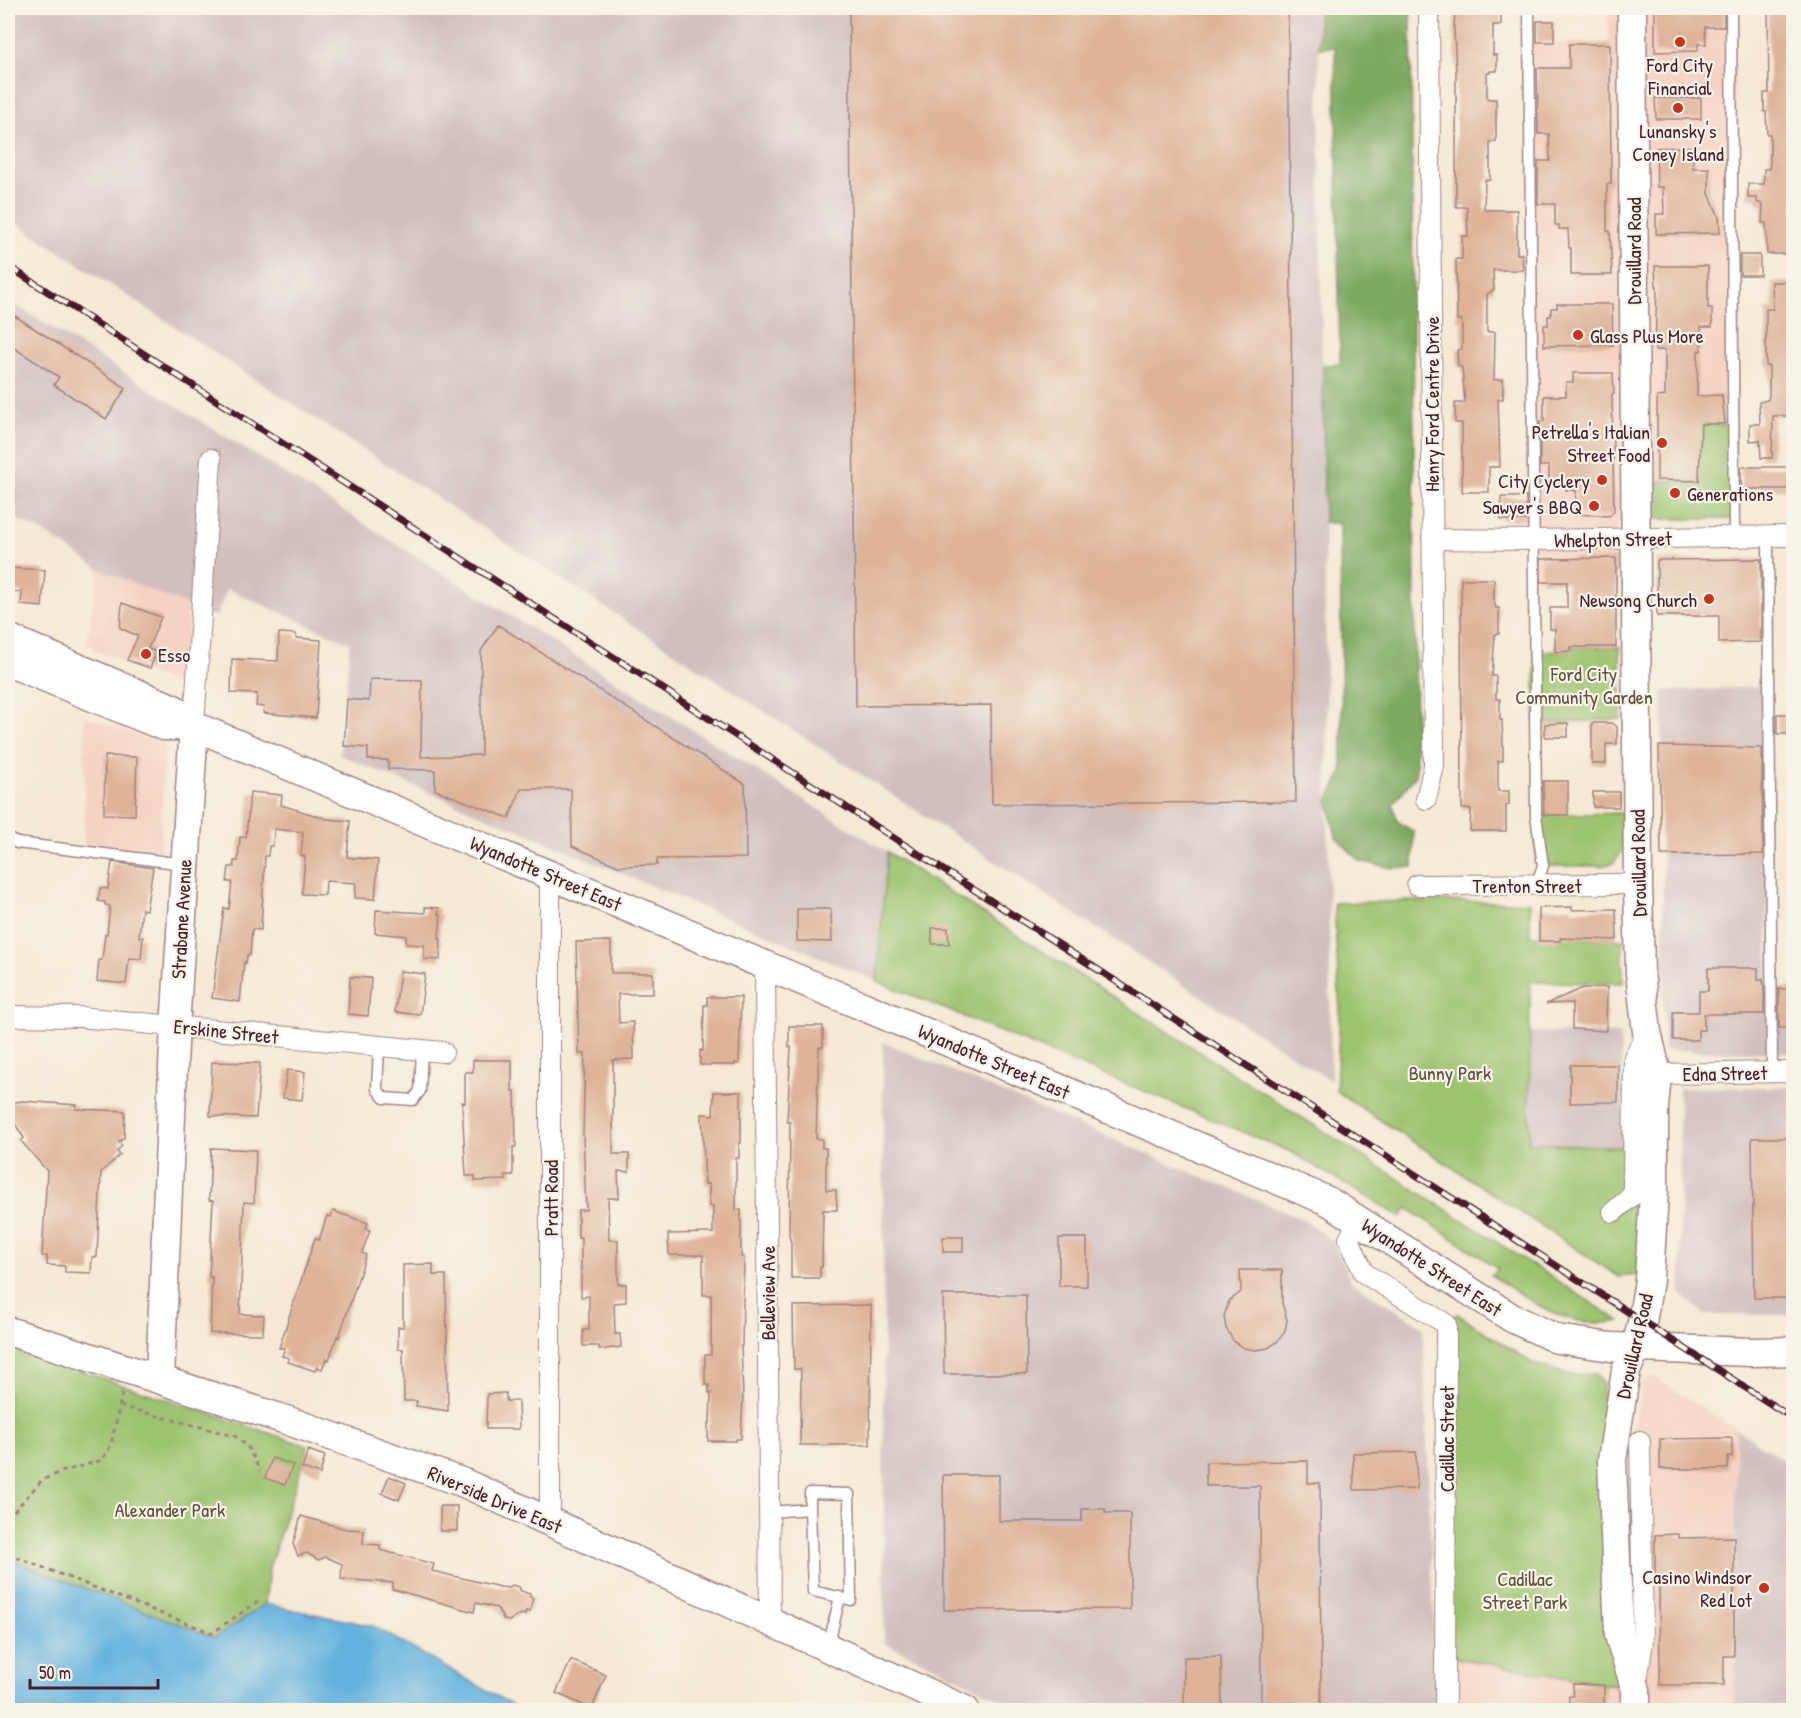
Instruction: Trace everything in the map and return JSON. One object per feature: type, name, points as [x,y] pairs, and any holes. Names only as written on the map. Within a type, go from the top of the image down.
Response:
[{"type":"main road","name":"Drouillard Road","points":[[1632,8],[1640,973],[1647,1032],[1657,1074],[1649,1280],[1636,1347],[1626,1371],[1612,1460],[1619,1635],[1636,1700]]},
{"type":"main road","name":"Wyandotte Street East","points":[[8,639],[174,709],[194,726],[1328,1201],[1512,1318],[1557,1339],[1591,1345],[1751,1352],[1794,1351]]},
{"type":"main road","name":"Wyandotte Street East","points":[[8,662],[163,726],[194,726]]},
{"type":"main road","name":"Strabane Avenue","points":[[160,1379],[175,1026],[194,726]]},
{"type":"main road","name":"Riverside Drive East","points":[[8,1331],[283,1419],[464,1483],[965,1710]]},
{"type":"street","name":"Henry Ford Centre Drive","points":[[1426,799],[1434,766],[1429,8]]},
{"type":"street","name":"Strabane Avenue","points":[[194,726],[211,459]]},
{"type":"street","name":"Whelpton Street","points":[[1432,539],[1534,540],[1794,536]]},
{"type":"street","name":"Pratt Road","points":[[550,874],[550,1522]]},
{"type":"street","name":"Trenton Street","points":[[1417,885],[1638,884]]},
{"type":"street","name":"Belleview Ave","points":[[765,966],[770,1621]]},
{"type":"street","name":"Erskine Street","points":[[8,1016],[80,1017],[443,1052]]},
{"type":"street","points":[[1613,1212],[1633,1196],[1634,1057],[1647,1032]]},
{"type":"street","name":"Edna Street","points":[[1657,1074],[1794,1072]]},
{"type":"street","name":"Cadillac Street","points":[[1359,1220],[1348,1239],[1364,1273],[1446,1324],[1445,1710]]},
{"type":"street","points":[[1636,1700],[1643,1641],[1640,1441]]},
{"type":"lane","points":[[1529,8],[1536,815],[1543,866],[1536,885]]},
{"type":"lane","points":[[1731,8],[1734,537]]},
{"type":"lane","points":[[1768,536],[1772,1072]]},
{"type":"lane","points":[[8,838],[17,843],[184,864]]},
{"type":"lane","points":[[379,1047],[377,1089],[384,1098],[413,1100],[420,1091],[422,1050]]},
{"type":"lane","points":[[810,1493],[849,1494],[851,1600],[813,1591],[810,1509],[810,1493]]},
{"type":"lane","points":[[769,1512],[810,1509]]},
{"type":"lane","points":[[827,1648],[840,1598]]},
{"type":"path","points":[[8,1518],[42,1480],[102,1460],[111,1445],[123,1388]]},
{"type":"path","points":[[120,1406],[235,1436],[248,1447],[260,1471]]},
{"type":"path","points":[[8,1554],[212,1633],[260,1600]]},
{"type":"shaded area","points":[[8,8],[1318,8],[1331,1081],[8,218]]},
{"type":"shaded area","points":[[1608,8],[1735,8],[1734,426],[1696,480],[1655,482],[1655,519],[1618,522],[1617,578],[1535,580],[1529,43],[1609,42]]},
{"type":"shaded area","points":[[8,300],[887,852],[877,981],[340,755],[350,643],[227,589],[216,617],[99,569],[47,534],[8,515]]},
{"type":"shaded area","points":[[99,569],[188,605],[187,683],[175,679],[174,683],[93,650],[93,647],[86,645]]},
{"type":"shaded area","points":[[1766,687],[1768,987],[1793,988],[1793,1053],[1664,1050],[1662,691]]},
{"type":"shaded area","points":[[85,716],[165,745],[160,859],[84,853]]},
{"type":"shaded area","points":[[1529,1032],[1620,1034],[1625,1147],[1529,1143]]},
{"type":"shaded area","points":[[883,1042],[1302,1219],[1333,1241],[1352,1283],[1423,1327],[1437,1710],[1021,1710],[884,1643]]},
{"type":"shaded area","points":[[1793,1087],[1793,1315],[1705,1315],[1681,1294],[1679,1088]]},
{"type":"shaded area","points":[[1652,1376],[1736,1429],[1735,1710],[1445,1710],[1445,1656],[1636,1690],[1629,1451],[1643,1382]]},
{"type":"shaded area","name":"Casino Windsor Red Lot","points":[[1736,1429],[1793,1466],[1793,1710],[1735,1710]]},
{"type":"green space","points":[[1318,8],[1411,8],[1416,775],[1393,804],[1397,821],[1414,832],[1413,867],[1392,868],[1359,861],[1336,837],[1328,800],[1342,773],[1340,524],[1324,522],[1323,365],[1340,364],[1335,47],[1319,48]]},
{"type":"green space","points":[[1695,423],[1734,426],[1734,519],[1655,519],[1655,482],[1696,480]]},
{"type":"green space","name":"Ford City Community Garden","points":[[1570,647],[1620,647],[1621,719],[1535,724],[1535,652],[1570,651]]},
{"type":"green space","points":[[1622,813],[1622,851],[1613,863],[1601,866],[1536,866],[1536,815]]},
{"type":"green space","points":[[887,852],[1620,1321],[1583,1322],[1551,1312],[1491,1275],[1498,1268],[1407,1208],[1401,1217],[1291,1152],[877,981]]},
{"type":"green space","name":"Bunny Park","points":[[1530,902],[1530,936],[1623,940],[1623,983],[1530,982],[1529,1143],[1641,1149],[1638,1275],[1619,1277],[1336,1091],[1340,1011],[1334,903]]},
{"type":"green space","name":"Cadillac Street Park","points":[[1457,1314],[1534,1364],[1571,1375],[1596,1374],[1603,1382],[1605,1626],[1636,1690],[1445,1656],[1446,1324]]},
{"type":"green space","name":"Alexander Park","points":[[8,1347],[308,1446],[269,1568],[265,1604],[215,1638],[8,1559]]},
{"type":"water","points":[[8,1559],[215,1638],[265,1604],[373,1626],[521,1710],[8,1710]]},
{"type":"building","points":[[849,8],[1288,8],[1296,802],[992,804],[991,705],[856,706]]},
{"type":"building","points":[[1501,8],[1501,25],[1493,25],[1493,55],[1497,55],[1497,71],[1487,73],[1487,99],[1496,99],[1496,142],[1490,142],[1490,180],[1485,180],[1484,210],[1517,210],[1517,254],[1522,254],[1523,270],[1493,270],[1494,290],[1487,294],[1487,332],[1495,332],[1494,380],[1503,379],[1503,399],[1498,399],[1500,467],[1489,467],[1489,492],[1462,492],[1462,423],[1455,423],[1455,403],[1465,403],[1462,367],[1458,366],[1457,350],[1462,349],[1462,320],[1457,320],[1456,259],[1462,259],[1462,236],[1468,236],[1467,207],[1456,207],[1454,30],[1455,9]]},
{"type":"building","points":[[1655,8],[1724,8],[1724,27],[1705,27],[1706,44],[1698,44],[1698,51],[1655,52]]},
{"type":"building","points":[[1768,8],[1794,8],[1794,254],[1767,254],[1766,223],[1762,223],[1763,205],[1757,202],[1757,198],[1748,198],[1748,184],[1764,184],[1764,169],[1769,169],[1770,162],[1770,134],[1767,134],[1766,112],[1764,112],[1764,93],[1769,93]]},
{"type":"building","points":[[1537,21],[1554,21],[1554,42],[1537,42]]},
{"type":"building","points":[[1569,44],[1610,44],[1611,184],[1607,184],[1607,231],[1610,231],[1612,275],[1571,275],[1568,229],[1559,229],[1559,225],[1555,225],[1555,204],[1538,204],[1538,161],[1550,161],[1549,134],[1538,134],[1537,68],[1569,68]]},
{"type":"building","name":"Lunansky's Coney Island","points":[[1655,98],[1701,98],[1701,119],[1656,119]]},
{"type":"building","points":[[1693,147],[1693,168],[1709,168],[1709,193],[1719,217],[1720,233],[1656,234],[1656,214],[1664,214],[1663,187],[1657,187],[1656,148]]},
{"type":"building","points":[[1740,255],[1760,255],[1760,275],[1740,275]]},
{"type":"building","points":[[1655,266],[1708,266],[1708,308],[1712,308],[1712,327],[1701,327],[1697,396],[1722,395],[1725,424],[1701,424],[1699,481],[1657,480],[1657,397],[1665,396],[1665,350],[1655,350],[1657,286]]},
{"type":"building","points":[[1772,282],[1794,282],[1794,416],[1773,416],[1772,458],[1761,458],[1760,440],[1750,441],[1750,424],[1760,424],[1759,402],[1768,400],[1769,394],[1769,366],[1766,366],[1766,309],[1773,309]]},
{"type":"building","points":[[1557,304],[1612,304],[1613,345],[1544,346],[1544,325],[1548,325],[1551,308],[1557,308]]},
{"type":"building","points":[[15,316],[126,388],[106,419],[54,385],[59,377],[8,344],[8,328]]},
{"type":"building","points":[[1573,373],[1613,373],[1614,511],[1609,516],[1575,514],[1576,490],[1566,490],[1566,487],[1549,487],[1549,466],[1540,466],[1540,421],[1544,421],[1544,396],[1566,396],[1566,382],[1573,382]]},
{"type":"building","points":[[1741,467],[1794,467],[1794,489],[1741,489]]},
{"type":"building","points":[[1501,497],[1526,497],[1526,520],[1501,520]]},
{"type":"building","points":[[1616,558],[1616,647],[1570,647],[1571,651],[1555,652],[1555,629],[1550,629],[1550,608],[1567,608],[1567,582],[1541,582],[1541,559]]},
{"type":"building","name":"Newsong Church","points":[[1761,559],[1761,642],[1719,643],[1719,616],[1657,616],[1657,560]]},
{"type":"building","points":[[8,568],[45,570],[42,607],[21,605],[22,592],[8,591]]},
{"type":"building","points":[[1461,579],[1494,579],[1494,602],[1496,608],[1499,608],[1499,634],[1495,634],[1492,676],[1496,676],[1496,699],[1500,699],[1500,720],[1502,720],[1503,761],[1498,761],[1498,791],[1509,791],[1509,805],[1506,805],[1506,831],[1470,831],[1471,809],[1462,809]]},
{"type":"building","points":[[122,603],[161,617],[148,649],[157,652],[150,668],[127,660],[138,636],[120,628]]},
{"type":"building","points":[[498,625],[745,784],[746,858],[657,859],[657,865],[618,866],[572,846],[571,789],[521,789],[509,818],[435,790],[435,770],[388,769],[388,760],[368,760],[368,748],[344,746],[347,699],[369,701],[370,679],[422,680],[421,757],[481,755],[481,651]]},
{"type":"building","points":[[279,633],[296,634],[296,638],[321,640],[316,718],[263,713],[264,707],[256,706],[257,694],[231,693],[232,659],[278,661]]},
{"type":"building","points":[[1777,714],[1794,714],[1794,734],[1777,734]]},
{"type":"building","points":[[1568,723],[1568,737],[1545,737],[1545,724]]},
{"type":"building","points":[[1592,723],[1611,723],[1617,727],[1617,744],[1606,744],[1606,764],[1592,764]]},
{"type":"building","points":[[1659,746],[1762,748],[1763,854],[1661,855]]},
{"type":"building","points":[[105,756],[137,757],[135,815],[104,814]]},
{"type":"building","points":[[1543,781],[1568,781],[1568,815],[1544,815]]},
{"type":"building","points":[[250,792],[282,795],[281,805],[327,819],[350,821],[347,857],[378,860],[375,899],[355,898],[356,883],[326,881],[325,895],[302,894],[305,856],[301,856],[303,832],[274,829],[273,846],[269,846],[268,856],[265,856],[261,930],[252,929],[250,955],[247,955],[246,963],[244,962],[240,1002],[212,998],[224,908],[229,909],[232,882],[227,882],[229,867],[234,867],[234,861],[238,861],[240,837],[246,837]]},
{"type":"building","points":[[1593,792],[1619,792],[1619,807],[1593,807]]},
{"type":"building","points":[[112,862],[153,868],[146,910],[142,909],[139,937],[143,937],[141,959],[129,958],[126,984],[97,981],[99,960],[102,960],[105,934],[107,934],[110,906],[98,901],[100,888],[108,889]]},
{"type":"building","points":[[425,907],[439,908],[438,914],[441,915],[440,960],[424,959],[424,945],[406,944],[406,936],[375,933],[376,910],[425,913]]},
{"type":"building","points":[[1572,907],[1572,910],[1616,909],[1617,940],[1560,938],[1560,941],[1539,941],[1539,908]]},
{"type":"building","points":[[797,909],[831,909],[832,942],[797,941]]},
{"type":"building","points":[[932,928],[948,928],[949,944],[932,944]]},
{"type":"building","points":[[611,941],[611,973],[653,973],[653,994],[618,994],[619,1023],[633,1022],[634,1059],[613,1060],[613,1154],[629,1154],[629,1172],[618,1171],[619,1198],[608,1198],[609,1240],[618,1240],[618,1284],[626,1284],[626,1302],[614,1303],[615,1334],[620,1334],[621,1347],[599,1350],[599,1346],[583,1346],[583,1330],[589,1330],[589,1296],[581,1297],[581,1237],[578,1238],[578,1210],[586,1210],[583,1136],[585,1054],[579,1054],[576,942]]},
{"type":"building","points":[[1708,968],[1758,968],[1758,980],[1763,980],[1764,1014],[1704,1014],[1704,1030],[1698,1030],[1698,1040],[1673,1040],[1673,1012],[1699,1012],[1699,991],[1708,991]]},
{"type":"building","points":[[400,971],[425,974],[420,1015],[395,1012]]},
{"type":"building","points":[[350,977],[371,978],[368,1016],[348,1014]]},
{"type":"building","points":[[1607,987],[1606,1031],[1572,1029],[1572,1003],[1546,1004],[1583,988]]},
{"type":"building","points":[[1779,989],[1794,989],[1794,1028],[1779,1028]]},
{"type":"building","points":[[707,997],[741,997],[739,1064],[700,1065],[700,1050],[703,1051],[704,1005],[707,1005]]},
{"type":"building","points":[[789,1026],[823,1026],[823,1047],[819,1047],[816,1139],[822,1139],[822,1148],[826,1148],[826,1190],[836,1190],[837,1210],[823,1210],[820,1278],[791,1278],[790,1122],[787,1122],[791,1047],[789,1047]]},
{"type":"building","points":[[473,1060],[512,1060],[516,1147],[513,1147],[513,1175],[505,1175],[506,1180],[475,1181],[475,1176],[466,1176],[462,1102],[465,1103],[465,1072],[473,1072]]},
{"type":"building","points":[[212,1062],[260,1063],[256,1118],[210,1116]]},
{"type":"building","points":[[1570,1065],[1618,1065],[1618,1102],[1570,1103]]},
{"type":"building","points":[[287,1070],[305,1072],[302,1100],[283,1098]]},
{"type":"building","points":[[714,1092],[741,1092],[741,1143],[739,1143],[739,1158],[736,1158],[736,1210],[741,1210],[741,1257],[744,1257],[741,1346],[743,1396],[741,1439],[736,1439],[736,1441],[708,1441],[711,1393],[709,1393],[709,1385],[705,1385],[705,1355],[711,1355],[711,1295],[703,1295],[703,1255],[669,1255],[668,1234],[713,1233],[713,1206],[709,1206],[709,1184],[705,1184],[702,1114],[713,1115]]},
{"type":"building","points":[[23,1101],[77,1105],[76,1109],[125,1111],[124,1138],[119,1142],[122,1146],[117,1151],[120,1155],[101,1172],[97,1257],[92,1257],[91,1273],[65,1272],[65,1266],[47,1265],[47,1256],[42,1256],[47,1171],[21,1141],[24,1138],[8,1113],[8,1103]]},
{"type":"building","points":[[1752,1138],[1794,1138],[1794,1298],[1754,1298]]},
{"type":"building","points":[[211,1148],[256,1150],[254,1203],[244,1202],[240,1314],[264,1315],[263,1334],[210,1333],[212,1277],[209,1277],[213,1201],[209,1200]]},
{"type":"building","points":[[333,1211],[368,1223],[366,1229],[370,1230],[362,1253],[366,1255],[339,1337],[337,1336],[329,1360],[326,1359],[322,1369],[317,1367],[315,1371],[288,1362],[289,1358],[282,1356],[285,1348],[279,1348],[315,1238],[319,1240],[327,1216],[331,1217]]},
{"type":"building","points":[[943,1237],[963,1237],[963,1252],[943,1252]]},
{"type":"building","points":[[1059,1238],[1087,1238],[1087,1286],[1059,1286]]},
{"type":"building","points":[[433,1264],[433,1275],[446,1275],[448,1411],[416,1406],[417,1401],[404,1401],[403,1349],[398,1349],[398,1327],[403,1327],[403,1265]]},
{"type":"building","points":[[1240,1270],[1282,1270],[1282,1303],[1287,1320],[1285,1331],[1278,1341],[1268,1348],[1256,1350],[1244,1348],[1234,1342],[1226,1328],[1224,1316],[1229,1301],[1241,1292]]},
{"type":"building","points":[[943,1295],[1026,1295],[1027,1374],[944,1374]]},
{"type":"building","points":[[871,1305],[870,1445],[800,1445],[801,1369],[794,1369],[793,1306]]},
{"type":"building","points":[[506,1393],[506,1401],[518,1401],[519,1429],[486,1429],[487,1394]]},
{"type":"building","points":[[1732,1438],[1732,1457],[1728,1457],[1728,1469],[1660,1469],[1660,1439]]},
{"type":"building","points":[[308,1450],[325,1456],[320,1474],[302,1468]]},
{"type":"building","points":[[1416,1452],[1417,1489],[1354,1490],[1353,1453]]},
{"type":"building","points":[[272,1458],[293,1465],[285,1485],[265,1478]]},
{"type":"building","points":[[1308,1461],[1308,1483],[1320,1483],[1321,1710],[1261,1710],[1260,1486],[1206,1486],[1206,1462]]},
{"type":"building","points":[[943,1475],[999,1475],[999,1521],[1082,1521],[1082,1509],[1105,1509],[1105,1513],[1130,1513],[1130,1609],[944,1610]]},
{"type":"building","points":[[389,1476],[406,1483],[399,1500],[382,1493]]},
{"type":"building","points":[[440,1506],[457,1506],[457,1531],[440,1531]]},
{"type":"building","points":[[301,1516],[346,1529],[364,1530],[363,1544],[380,1545],[380,1550],[434,1564],[432,1571],[500,1587],[509,1588],[512,1585],[519,1587],[521,1591],[530,1594],[533,1598],[530,1612],[526,1611],[525,1615],[521,1614],[509,1621],[504,1620],[497,1608],[476,1603],[474,1612],[392,1589],[393,1583],[341,1579],[342,1564],[326,1557],[318,1560],[307,1553],[298,1556],[293,1544]]},
{"type":"building","points":[[1678,1534],[1678,1538],[1734,1537],[1734,1656],[1724,1656],[1724,1685],[1660,1685],[1659,1578],[1655,1578],[1655,1535]]},
{"type":"building","points":[[1221,1656],[1222,1706],[1184,1707],[1184,1657]]},
{"type":"building","points":[[571,1660],[606,1675],[592,1709],[556,1693]]},
{"type":"building","points":[[1573,1684],[1604,1685],[1604,1710],[1569,1710],[1569,1696],[1573,1696]]},
{"type":"railway","points":[[8,266],[1794,1419]]},
{"type":"place","name":"Ford City Financial","points":[[1680,42]]},
{"type":"place","name":"Lunansky's Coney Island","points":[[1678,108]]},
{"type":"place","name":"Glass Plus More","points":[[1578,335]]},
{"type":"place","name":"Petrella's Italian Street Food","points":[[1662,443]]},
{"type":"place","name":"City Cyclery","points":[[1602,480]]},
{"type":"place","name":"Generations","points":[[1675,493]]},
{"type":"place","name":"Sawyer's BBQ","points":[[1594,506]]},
{"type":"place","name":"Newsong Church","points":[[1709,599]]},
{"type":"place","name":"Esso","points":[[146,654]]},
{"type":"place","name":"Casino Windsor Red Lot","points":[[1764,1588]]}]
